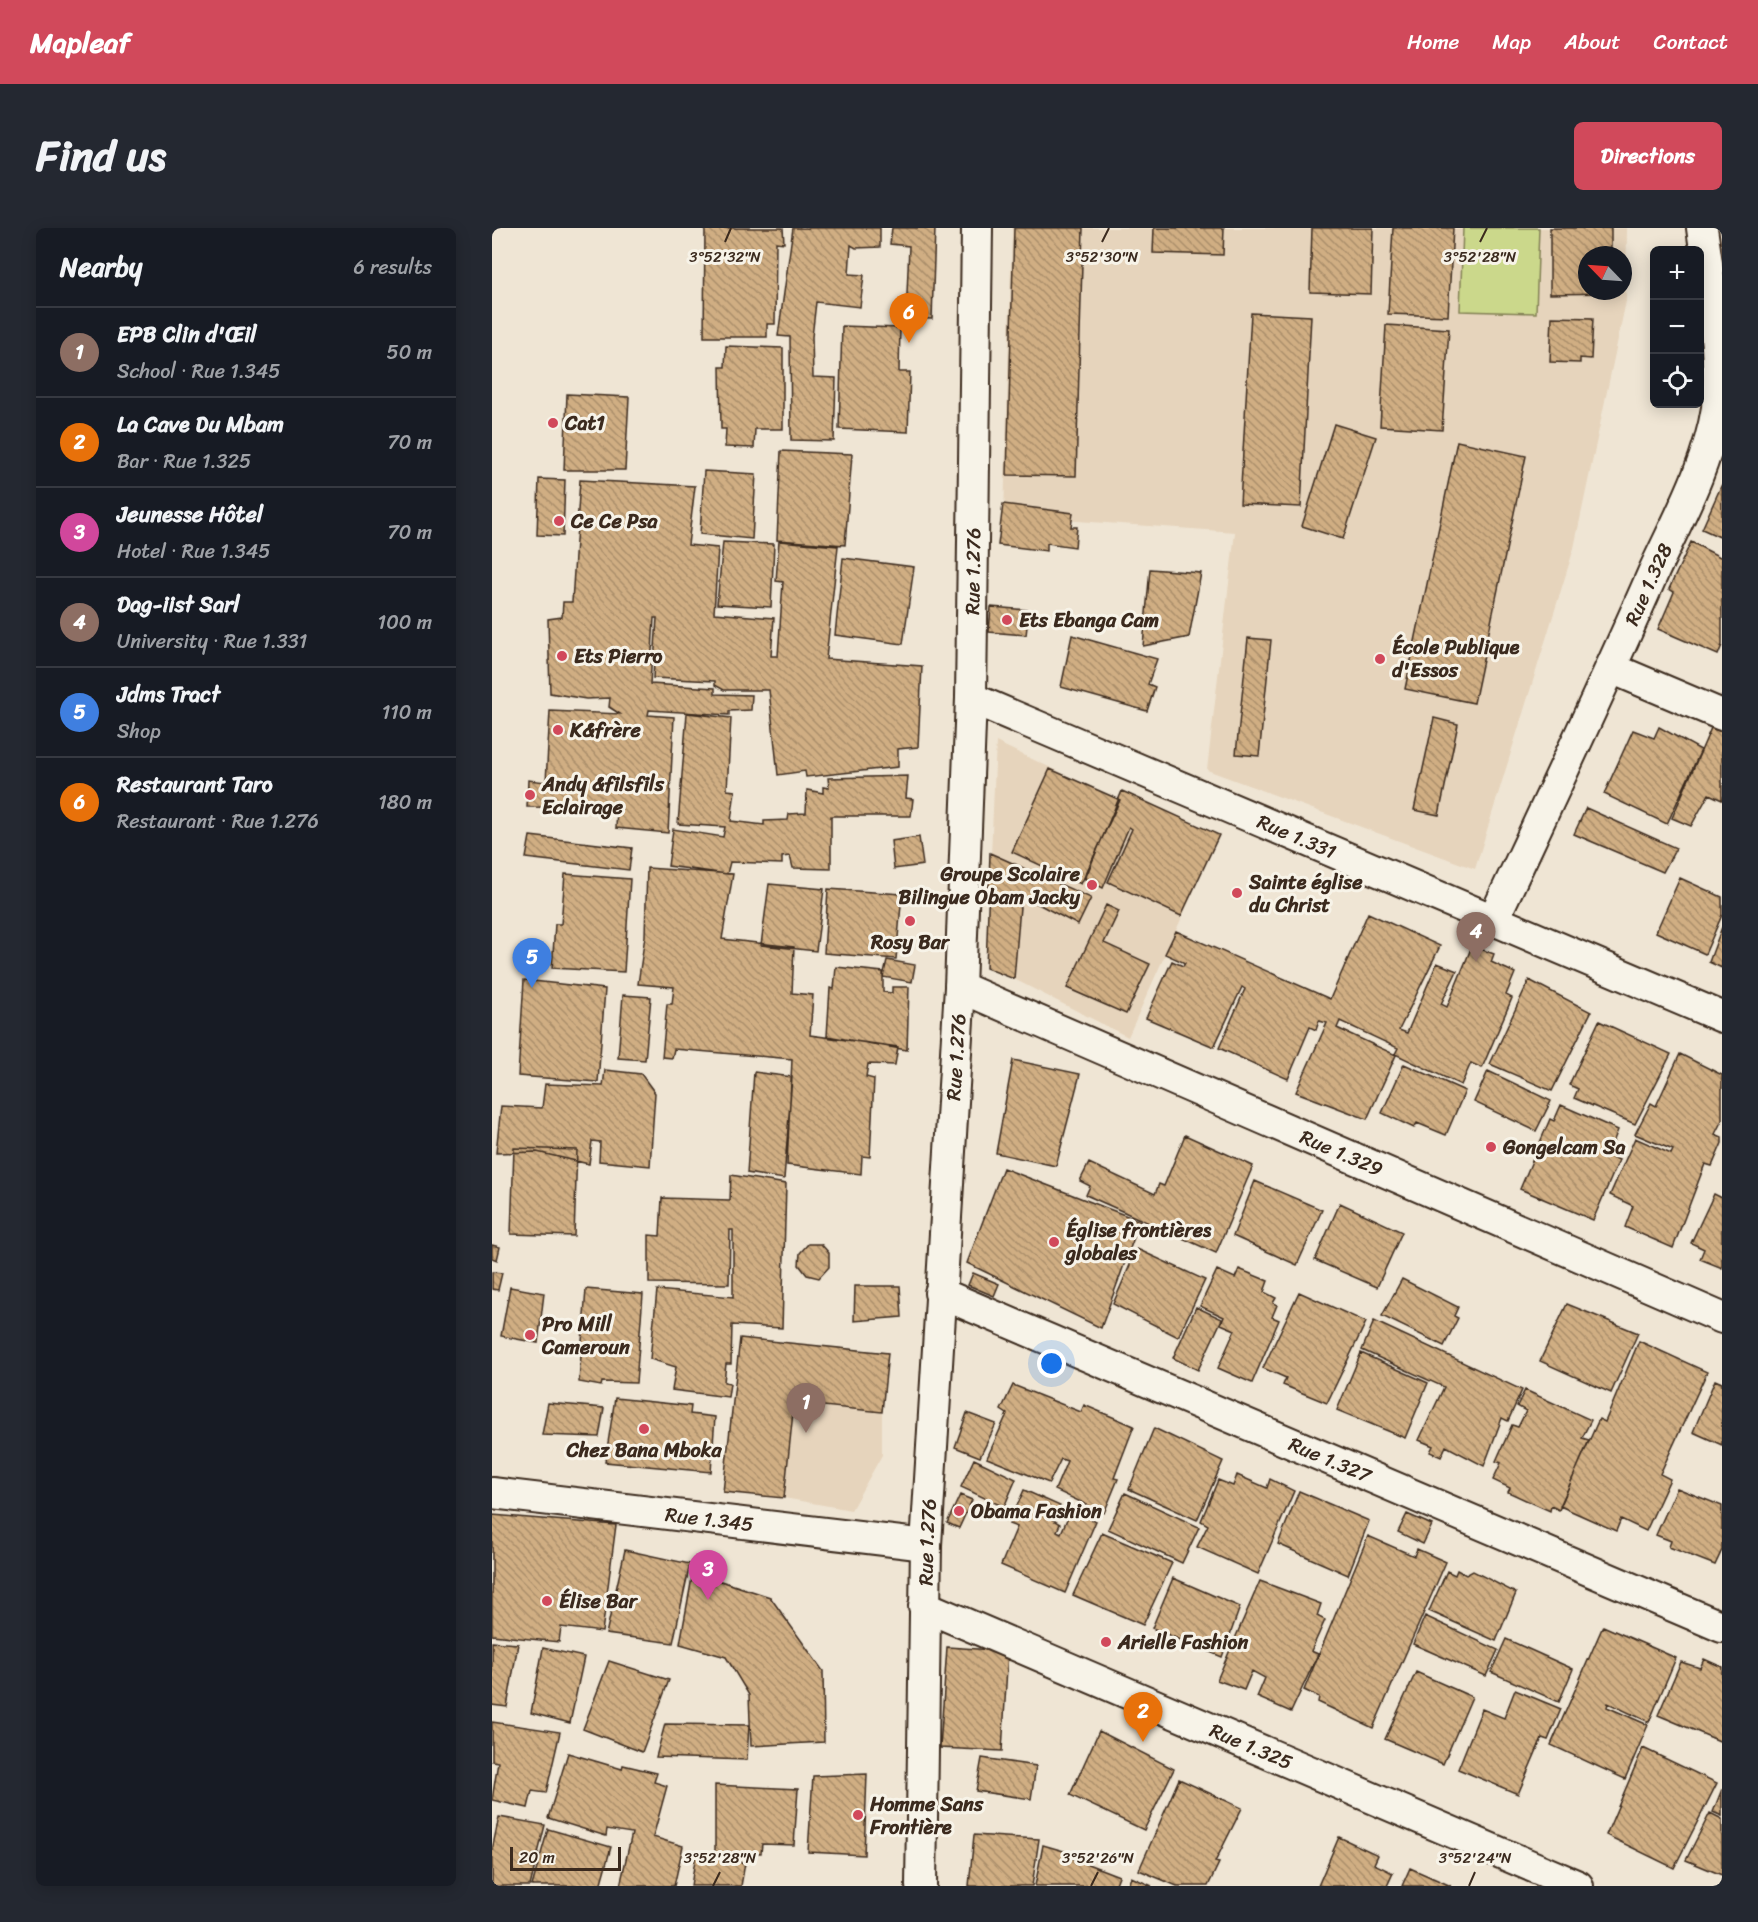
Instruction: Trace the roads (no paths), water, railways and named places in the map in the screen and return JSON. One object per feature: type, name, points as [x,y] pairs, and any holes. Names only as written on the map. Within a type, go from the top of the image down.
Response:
[{"type":"street","name":"Rue 1.276","points":[[921,1886],[926,1545],[960,987],[971,698],[977,228]]},
{"type":"street","name":"Rue 1.328","points":[[1493,920],[1611,668],[1701,466],[1719,412],[1719,346],[1702,228]]},
{"type":"street","points":[[1611,668],[1722,715]]},
{"type":"street","name":"Rue 1.331","points":[[971,698],[1722,1017]]},
{"type":"street","name":"Rue 1.329","points":[[960,987],[1722,1317]]},
{"type":"street","name":"Rue 1.327","points":[[940,1293],[1722,1627]]},
{"type":"street","name":"Rue 1.345","points":[[492,1493],[926,1545]]},
{"type":"street","name":"Rue 1.325","points":[[924,1605],[1578,1886]]},
{"type":"place","name":"Restaurant Taro","points":[[909,343]]},
{"type":"place","name":"Cat1","points":[[553,423]]},
{"type":"place","name":"Ce Ce Psa","points":[[559,521]]},
{"type":"place","name":"Ets Ebanga Cam","points":[[1007,620]]},
{"type":"place","name":"Ets Pierro","points":[[562,656]]},
{"type":"place","name":"École Publique d'Essos","points":[[1380,659]]},
{"type":"place","name":"K&frère","points":[[558,730]]},
{"type":"place","name":"Andy &filsfils Eclairage","points":[[530,795]]},
{"type":"place","name":"Groupe Scolaire Bilingue Obam Jacky","points":[[1092,885]]},
{"type":"place","name":"Sainte église du Christ","points":[[1237,893]]},
{"type":"place","name":"Rosy Bar","points":[[910,921]]},
{"type":"place","name":"Dag-iist Sarl","points":[[1476,962]]},
{"type":"place","name":"Jdms Tract","points":[[532,988]]},
{"type":"place","name":"Gongelcam Sa","points":[[1491,1147]]},
{"type":"place","name":"Église frontières globales","points":[[1054,1242]]},
{"type":"place","name":"Pro Mill Cameroun","points":[[530,1335]]},
{"type":"place","name":"Chez Bana Mboka","points":[[644,1429]]},
{"type":"place","name":"EPB Clin d'Œil","points":[[806,1433]]},
{"type":"place","name":"Obama Fashion","points":[[959,1511]]},
{"type":"place","name":"Jeunesse Hôtel","points":[[708,1600]]},
{"type":"place","name":"Élise Bar","points":[[547,1601]]},
{"type":"place","name":"Arielle Fashion","points":[[1106,1642]]},
{"type":"place","name":"La Cave Du Mbam","points":[[1143,1742]]},
{"type":"place","name":"Homme Sans Frontière","points":[[858,1815]]}]
